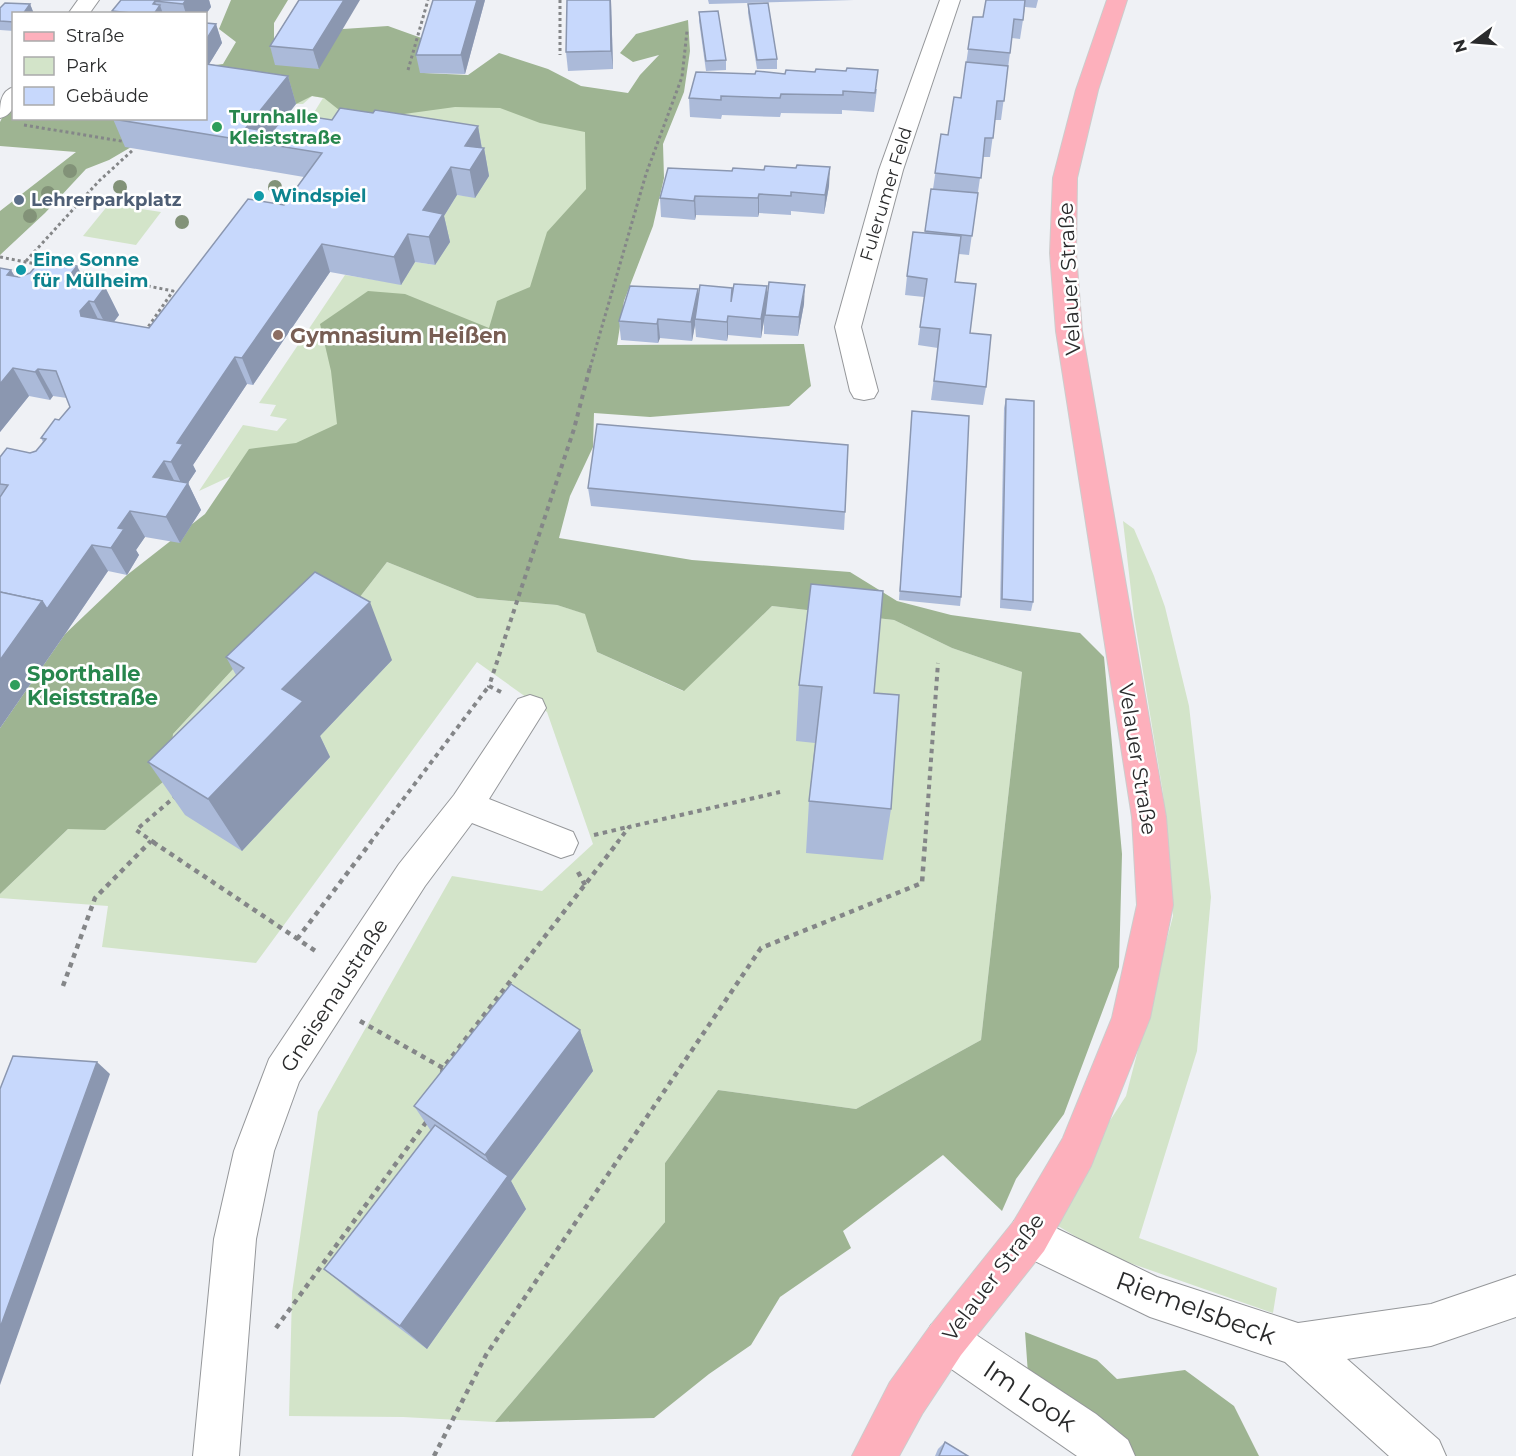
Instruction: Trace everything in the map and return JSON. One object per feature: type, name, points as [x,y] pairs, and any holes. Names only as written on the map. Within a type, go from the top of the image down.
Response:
[{"type":"main road","name":"Velauer Straße","points":[[874,1456],[906,1398],[946,1340],[1029,1236],[1077,1152],[1131,1018],[1155,905],[1149,817],[1069,331],[1063,253],[1065,178],[1087,90],[1118,0]]},
{"type":"street","name":"Fulerumer Feld","points":[[864,391],[849,327],[891,170],[950,0]]},
{"type":"street","points":[[0,111],[11,80]]},
{"type":"street","name":"Gneisenaustraße","points":[[216,1456],[235,1239],[254,1151],[283,1072],[412,875],[466,805],[530,708]]},
{"type":"street","points":[[466,805],[561,843]]},
{"type":"street","name":"Riemelsbeck","points":[[1029,1236],[1150,1296],[1298,1345],[1423,1456]]},
{"type":"street","name":"Riemelsbeck","points":[[1298,1345],[1431,1325],[1516,1296]]},
{"type":"street","name":"Im Look","points":[[946,1340],[1080,1430],[1112,1456]]},
{"type":"path","points":[[408,70],[428,0]]},
{"type":"path","points":[[560,0],[560,54]]},
{"type":"path","points":[[297,939],[489,686],[574,429],[610,292],[646,174],[682,77],[687,31]]},
{"type":"path","points":[[23,125],[129,142]]},
{"type":"path","points":[[25,262],[99,181],[134,149]]},
{"type":"path","points":[[0,263],[2,257],[48,266]]},
{"type":"path","points":[[71,271],[173,291],[144,333]]},
{"type":"path","points":[[434,1456],[486,1355],[761,948],[922,884],[938,663]]},
{"type":"path","points":[[489,686],[530,708]]},
{"type":"path","points":[[182,790],[136,830],[347,972]]},
{"type":"path","points":[[442,1080],[443,1068],[629,827],[780,792]]},
{"type":"path","points":[[63,986],[95,898],[151,841]]},
{"type":"path","points":[[354,1017],[443,1068]]},
{"type":"path","points":[[276,1328],[433,1113]]},
{"type":"green space","points":[[231,0],[288,0],[274,23],[274,53],[343,29],[388,26],[427,40],[424,73],[468,75],[499,53],[548,69],[581,86],[628,93],[640,75],[659,55],[633,62],[620,53],[636,34],[688,20],[690,51],[684,92],[663,144],[664,178],[653,226],[624,301],[617,345],[804,344],[811,386],[789,406],[650,417],[594,413],[593,447],[570,496],[559,538],[692,560],[850,572],[897,601],[951,615],[1080,633],[1104,657],[1122,854],[1119,967],[1064,1114],[1016,1179],[1002,1211],[943,1155],[843,1231],[851,1248],[780,1297],[751,1345],[709,1374],[654,1418],[495,1422],[665,1222],[665,1163],[718,1090],[856,1109],[981,1040],[1022,672],[952,648],[894,620],[772,606],[684,691],[597,652],[585,614],[557,605],[477,598],[387,562],[356,602],[259,641],[173,734],[169,777],[105,830],[68,829],[0,894],[0,728],[65,634],[127,575],[205,514],[249,449],[296,443],[337,424],[331,371],[320,324],[368,291],[405,294],[489,328],[497,301],[530,287],[547,232],[586,189],[585,132],[540,123],[500,108],[455,107],[353,121],[324,98],[312,96],[296,104],[207,89],[208,66],[223,64],[236,42],[219,29]]},
{"type":"green space","points":[[207,90],[631,109],[551,328],[199,491],[243,425],[277,431],[287,419],[270,416],[276,405],[259,403],[345,275],[401,284],[415,262],[435,265],[430,238],[457,195],[475,197],[310,119],[323,98],[312,96],[303,104]]},
{"type":"green space","points":[[12,97],[12,120],[163,120],[150,136],[109,160],[86,169],[45,213],[0,255],[0,211],[76,152],[0,146],[0,122]]},
{"type":"green space","points":[[109,204],[161,212],[136,245],[83,236]]},
{"type":"green space","points":[[1123,521],[1134,529],[1154,576],[1165,607],[1189,706],[1211,897],[1197,1051],[1139,1238],[1277,1288],[1273,1313],[1107,1255],[1058,1226],[1081,1165],[1126,1096],[1173,916],[1163,793],[1134,617]]},
{"type":"green space","points":[[387,562],[477,598],[557,605],[586,614],[597,652],[683,691],[772,606],[894,620],[952,648],[1022,672],[981,1040],[856,1109],[718,1090],[665,1163],[665,1222],[495,1422],[403,1417],[289,1416],[292,1293],[318,1112],[452,876],[542,891],[593,844],[547,712],[477,662],[256,963],[102,947],[108,906],[0,898],[0,894],[68,829],[105,829],[169,777],[173,734],[259,641],[356,602]]},
{"type":"green space","points":[[1025,1332],[1097,1360],[1117,1379],[1185,1370],[1234,1406],[1259,1456],[1083,1456],[1028,1374]]},
{"type":"building","points":[[121,0],[186,0],[183,4],[155,1],[153,4],[160,5],[155,12],[112,11]]},
{"type":"building","points":[[299,0],[344,0],[313,50],[270,46]]},
{"type":"building","points":[[433,0],[477,0],[461,55],[416,55]]},
{"type":"building","points":[[567,0],[610,0],[611,51],[566,52]]},
{"type":"building","points":[[986,0],[1025,0],[1023,20],[1014,19],[1010,53],[968,49],[973,17],[983,17]]},
{"type":"building","points":[[5,3],[30,4],[24,12],[12,12],[12,22],[0,21],[0,8]]},
{"type":"building","points":[[768,3],[777,59],[757,60],[748,4]]},
{"type":"building","points":[[718,11],[726,60],[706,61],[699,12]]},
{"type":"building","points":[[207,23],[216,24],[207,38]]},
{"type":"building","points":[[966,62],[1008,66],[1004,101],[997,101],[993,138],[985,138],[981,178],[935,173],[941,134],[948,135],[954,97],[961,98]]},
{"type":"building","points":[[207,64],[288,76],[246,128],[272,132],[287,113],[332,120],[340,108],[373,113],[375,110],[478,126],[465,146],[484,148],[470,170],[451,167],[423,210],[443,214],[429,237],[408,234],[394,257],[322,244],[242,358],[235,357],[177,443],[183,444],[171,462],[164,461],[153,477],[188,483],[166,517],[130,511],[118,528],[124,529],[111,548],[92,545],[47,609],[42,601],[0,592],[0,497],[8,485],[0,484],[0,457],[7,448],[30,453],[36,451],[46,439],[41,438],[55,419],[59,420],[70,407],[56,371],[38,369],[35,372],[13,368],[0,384],[0,268],[11,270],[7,275],[19,277],[30,273],[41,260],[77,266],[65,281],[67,285],[82,287],[84,284],[105,287],[94,302],[89,301],[80,311],[81,316],[149,328],[248,199],[284,205],[322,153],[119,120],[207,120]]},
{"type":"building","points":[[847,68],[878,70],[875,93],[843,91],[843,95],[781,94],[780,98],[721,96],[721,100],[689,98],[696,72],[755,74],[756,71],[785,74],[786,70],[846,71]]},
{"type":"building","points":[[797,165],[830,167],[825,195],[791,192],[791,196],[759,194],[758,198],[695,196],[694,201],[660,198],[668,168],[732,171],[733,168],[764,170],[765,166],[796,168]]},
{"type":"building","points":[[931,189],[978,193],[972,236],[925,231]]},
{"type":"building","points":[[913,232],[961,236],[955,282],[976,284],[970,333],[991,335],[986,387],[934,381],[940,329],[920,327],[927,279],[907,276]]},
{"type":"building","points":[[769,282],[805,285],[799,317],[765,315]]},
{"type":"building","points":[[734,284],[767,286],[761,319],[728,316],[727,322],[695,319],[700,285],[732,288],[731,302]]},
{"type":"building","points":[[630,286],[698,289],[691,322],[658,319],[657,324],[619,321]]},
{"type":"building","points":[[1006,399],[1034,401],[1033,602],[1002,599]]},
{"type":"building","points":[[912,411],[969,416],[961,597],[900,591]]},
{"type":"building","points":[[597,424],[848,445],[845,512],[588,488]]},
{"type":"building","points":[[315,572],[370,602],[282,689],[303,701],[208,799],[148,762],[244,668],[226,657]]},
{"type":"building","points":[[811,584],[883,591],[874,693],[899,695],[891,809],[809,801],[822,687],[799,685]]},
{"type":"building","points":[[0,592],[42,601],[0,660]]},
{"type":"building","points":[[511,984],[580,1030],[485,1155],[414,1106]]},
{"type":"building","points":[[13,1056],[97,1062],[0,1328],[0,1089]]},
{"type":"building","points":[[435,1125],[508,1176],[400,1326],[324,1269]]},
{"type":"building","points":[[945,1442],[968,1456],[939,1456]]},
{"type":"place","name":"Turnhalle Kleiststraße","points":[[217,127]]},
{"type":"place","name":"Windspiel","points":[[259,196]]},
{"type":"place","name":"Lehrerparkplatz","points":[[19,200]]},
{"type":"place","name":"Eine Sonne für Mülheim","points":[[21,270]]},
{"type":"place","name":"Gymnasium Heißen","points":[[278,335]]},
{"type":"place","name":"Sporthalle Kleiststraße","points":[[15,685]]}]
